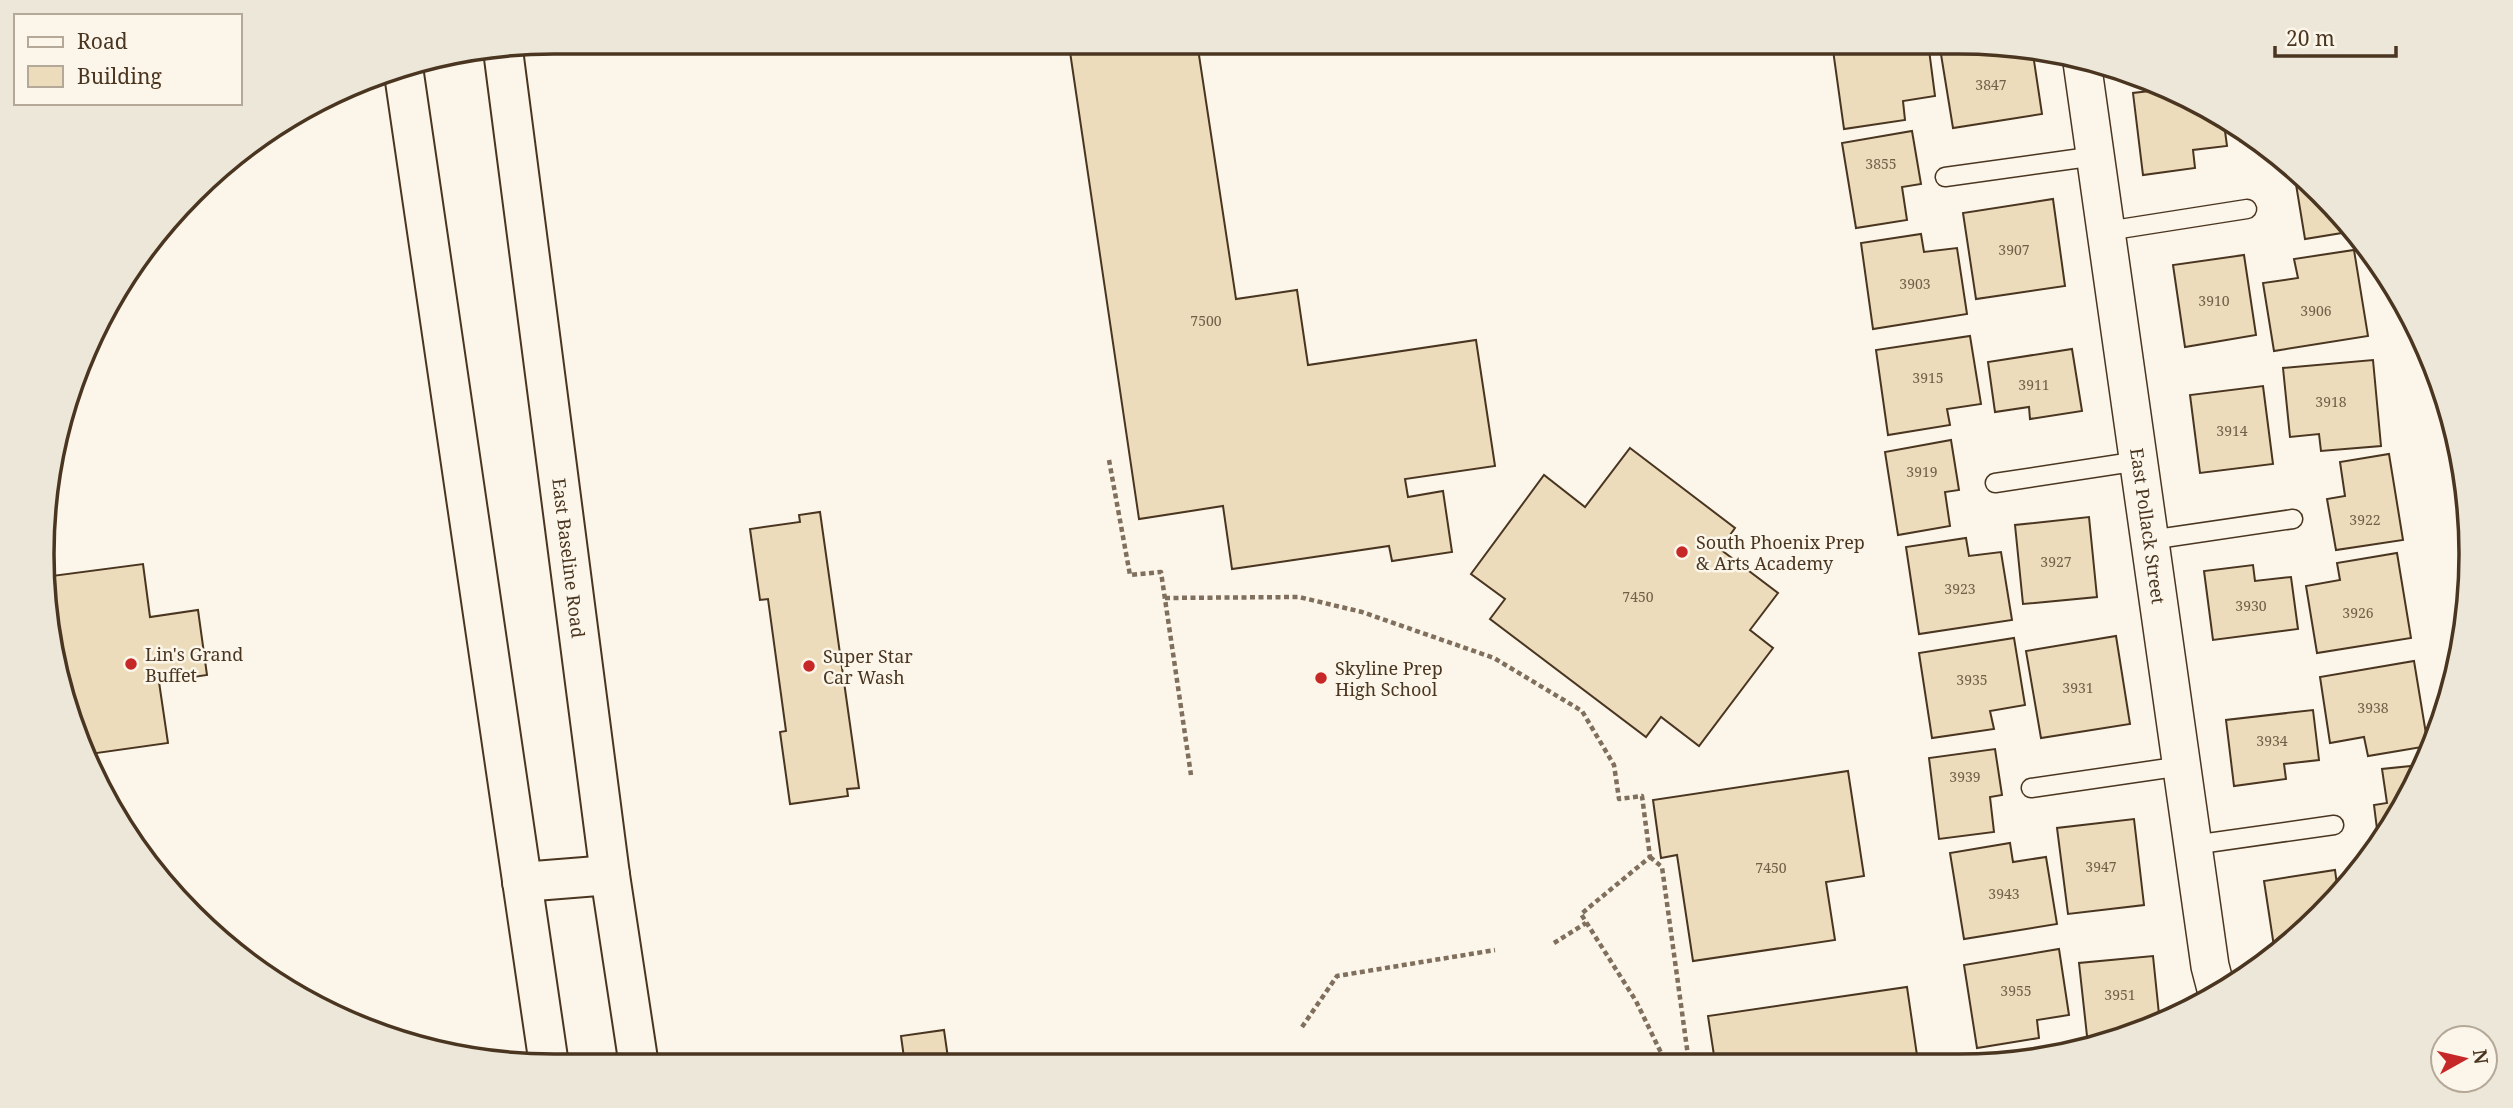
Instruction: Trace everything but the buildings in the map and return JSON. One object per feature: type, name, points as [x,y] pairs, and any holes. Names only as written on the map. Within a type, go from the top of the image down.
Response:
[{"type":"main road","name":"East Baseline Road","points":[[504,57],[610,875],[637,1054]]},
{"type":"main road","points":[[405,77],[547,1054]]},
{"type":"main road","points":[[522,882],[610,875]]},
{"type":"street","name":"East Pollack Street","points":[[2083,70],[2215,984]]},
{"type":"lane","points":[[1945,177],[2096,156]]},
{"type":"lane","points":[[2107,231],[2247,209]]},
{"type":"lane","points":[[1995,483],[2139,461]]},
{"type":"lane","points":[[2150,540],[2293,519]]},
{"type":"lane","points":[[2031,788],[2182,766]]},
{"type":"lane","points":[[2193,845],[2334,825]]},
{"type":"path","points":[[1109,460],[1130,575],[1161,572],[1191,775]]},
{"type":"path","points":[[1166,598],[1299,597],[1362,612],[1494,658],[1581,711],[1614,765],[1619,799],[1642,796],[1650,857],[1662,867],[1688,1054]]},
{"type":"path","points":[[1650,857],[1581,914],[1636,1001],[1662,1054]]},
{"type":"path","points":[[1554,943],[1586,923]]},
{"type":"path","points":[[1302,1027],[1337,976],[1495,950]]},
{"type":"place","name":"South Phoenix Prep & Arts Academy","points":[[1682,552]]},
{"type":"place","name":"Lin's Grand Buffet","points":[[131,664]]},
{"type":"place","name":"Super Star Car Wash","points":[[809,666]]},
{"type":"place","name":"Skyline Prep High School","points":[[1321,678]]}]
